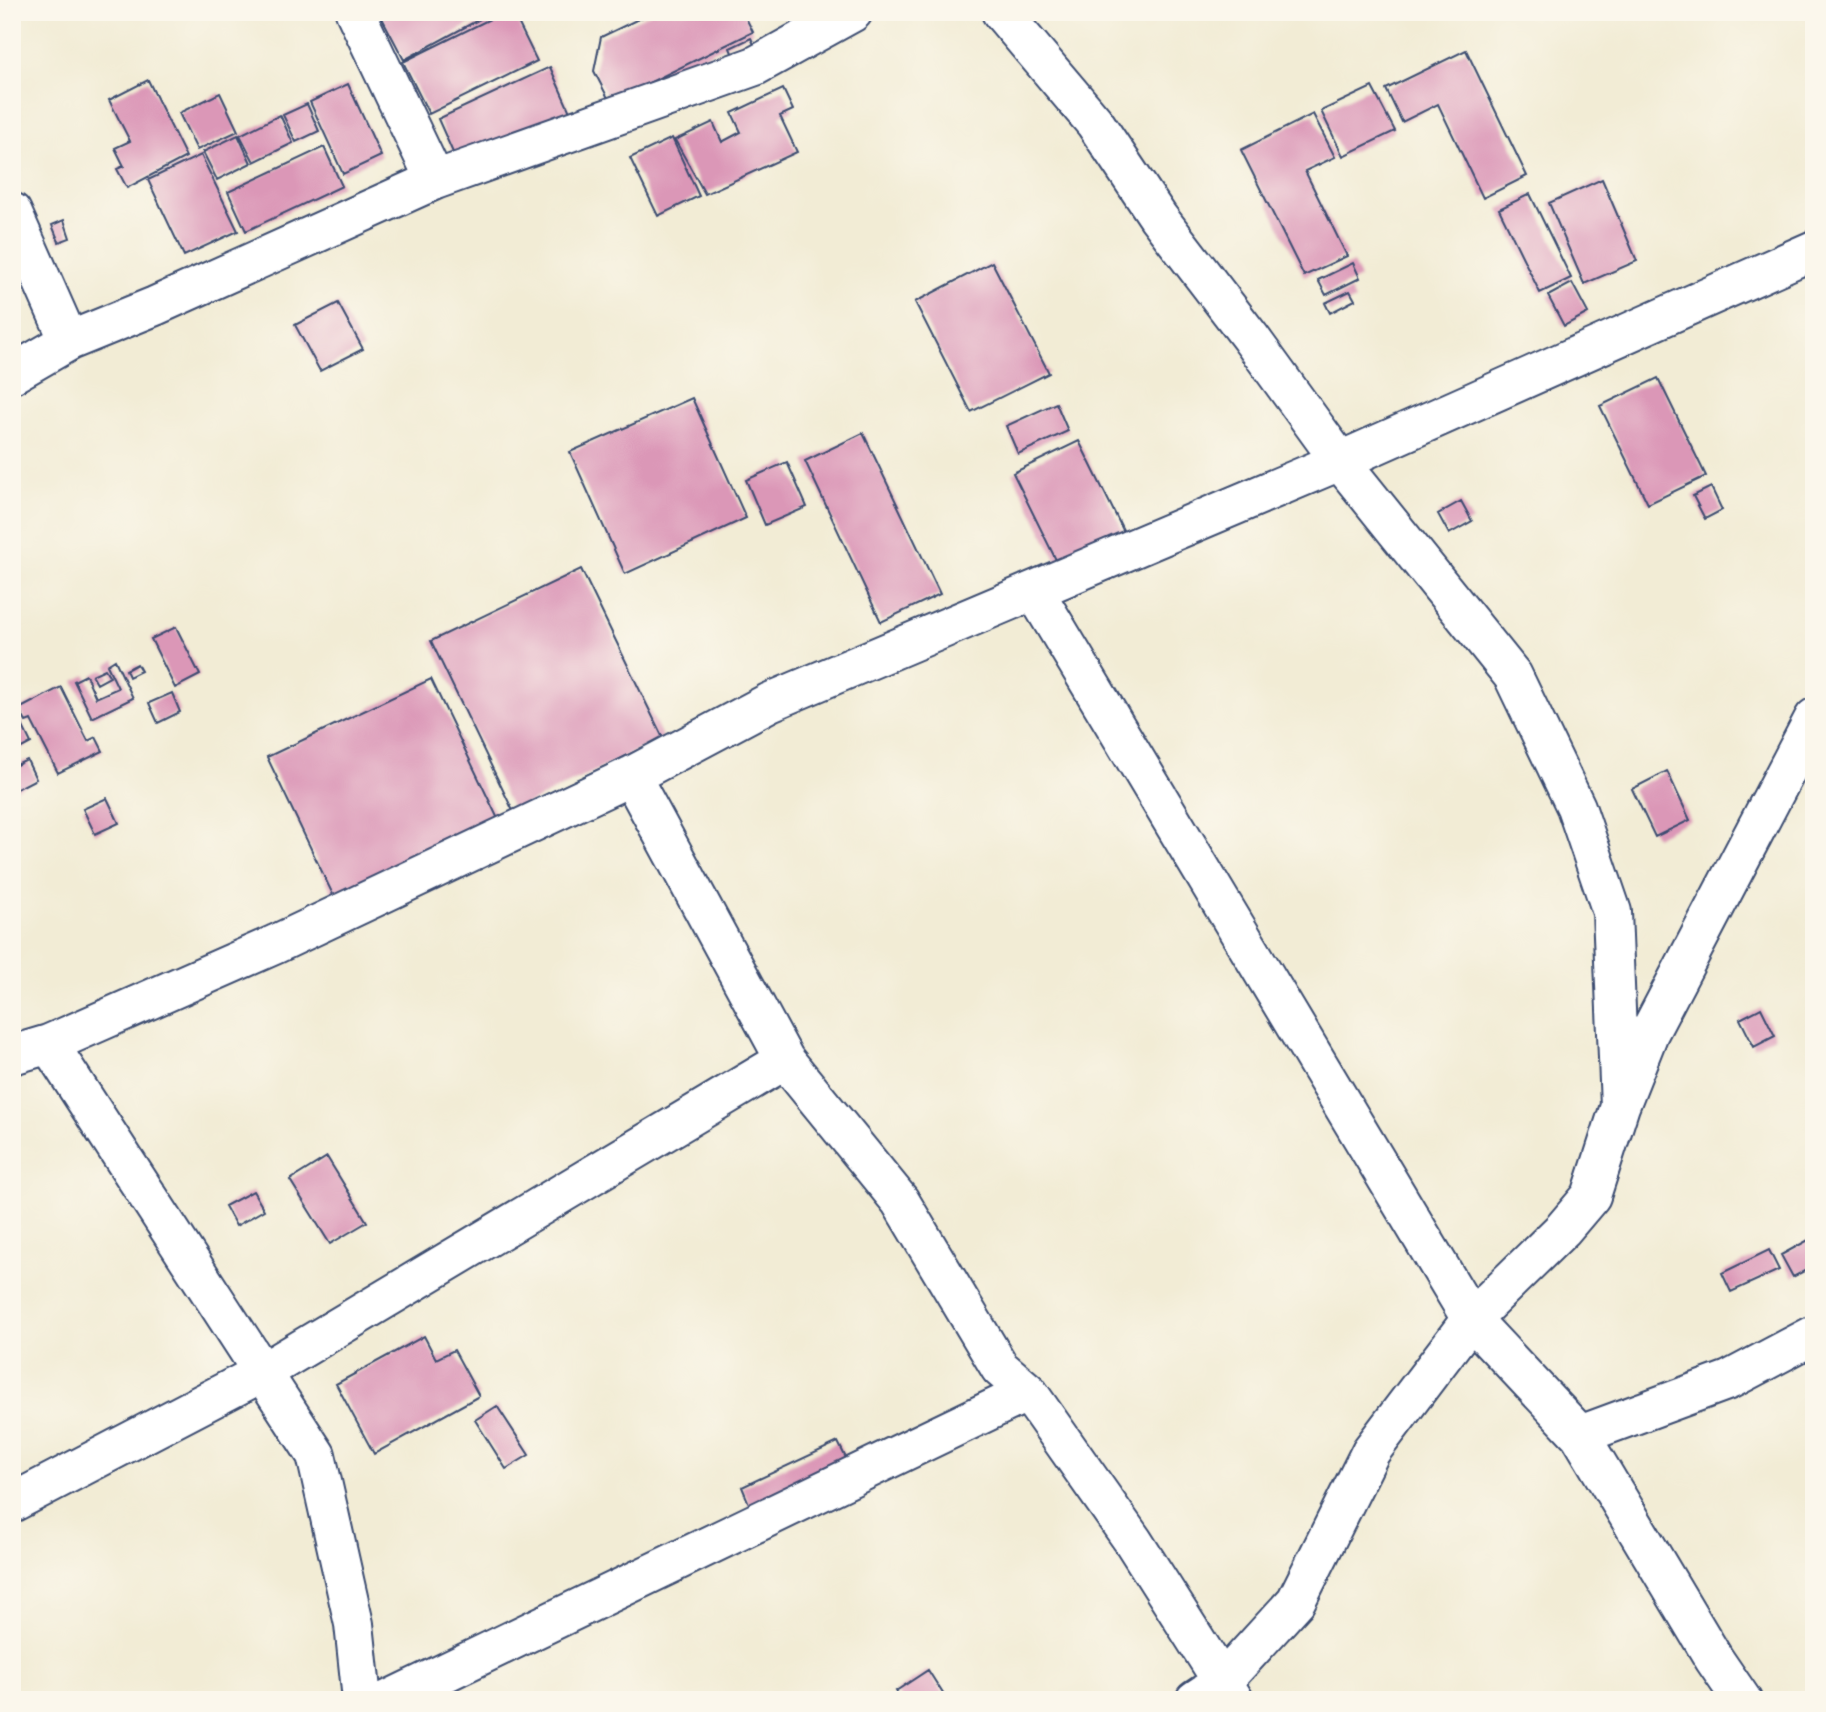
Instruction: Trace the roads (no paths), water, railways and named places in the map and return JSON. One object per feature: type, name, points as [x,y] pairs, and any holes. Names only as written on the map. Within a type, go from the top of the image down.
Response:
[{"type":"street","points":[[355,12],[435,180]]},
{"type":"street","points":[[12,374],[69,341],[155,306],[435,180],[755,66],[853,12]]},
{"type":"street","points":[[1001,12],[1095,123],[1158,217],[1340,461],[1513,676],[1576,807],[1612,912],[1620,1105]]},
{"type":"street","points":[[12,212],[69,341]]},
{"type":"street","points":[[12,1055],[49,1044],[276,944],[631,776],[770,702],[1340,461],[1814,250]]},
{"type":"street","points":[[1035,592],[1471,1319],[1580,1435],[1707,1647],[1742,1700]]},
{"type":"street","points":[[631,776],[785,1060],[900,1201],[1000,1368],[1028,1392],[1133,1541],[1217,1694],[1296,1601],[1371,1451],[1471,1319],[1563,1229],[1591,1196],[1620,1105],[1649,1033],[1814,718]]},
{"type":"street","points":[[49,1044],[316,1455],[354,1623],[362,1700]]},
{"type":"street","points":[[12,1503],[263,1372],[785,1060]]},
{"type":"street","points":[[1580,1435],[1729,1380],[1814,1335]]},
{"type":"street","points":[[387,1700],[1028,1392]]}]
